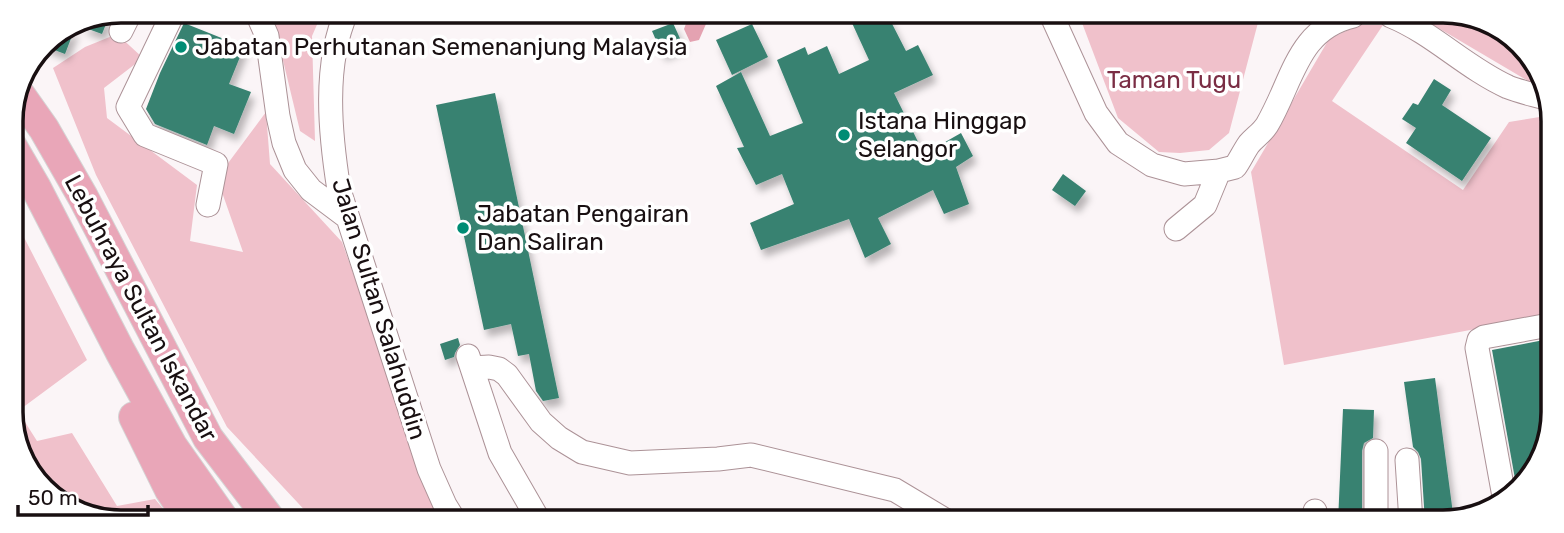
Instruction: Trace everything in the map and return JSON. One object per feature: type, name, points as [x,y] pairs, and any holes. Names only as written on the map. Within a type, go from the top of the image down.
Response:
[{"type":"main road","name":"Lebuhraya Sultan Iskandar","points":[[25,102],[44,129],[83,197],[208,438],[264,510]]},
{"type":"main road","name":"Lebuhraya Sultan Iskandar","points":[[23,167],[172,446],[217,510]]},
{"type":"main road","points":[[23,172],[98,343],[170,489],[184,510]]},
{"type":"street","points":[[168,23],[128,107],[145,135],[216,164],[208,205]]},
{"type":"street","points":[[261,23],[267,36],[284,144],[295,170],[311,190],[347,218]]},
{"type":"street","name":"Jalan Sultan Salahuddin","points":[[342,23],[335,52],[331,116],[339,190],[429,469],[448,510]]},
{"type":"street","points":[[1055,23],[1096,113],[1118,143],[1152,165],[1184,174],[1219,172],[1235,167],[1250,143],[1268,124],[1297,61],[1310,41],[1332,23]]},
{"type":"street","points":[[1407,23],[1508,87],[1538,96]]},
{"type":"street","points":[[1176,229],[1205,205],[1219,172]]},
{"type":"street","points":[[1503,490],[1477,348],[1479,340],[1485,337],[1541,326]]},
{"type":"street","points":[[533,510],[500,453],[470,362],[499,369],[507,375],[541,422],[559,438],[582,452],[630,463],[751,455],[895,490],[929,510]]},
{"type":"street","points":[[1376,451],[1377,510]]},
{"type":"street","points":[[1407,460],[1410,510]]},
{"type":"green space","points":[[276,23],[318,23],[312,36],[315,141],[300,131],[275,27]]},
{"type":"green space","name":"Taman Tugu","points":[[1082,23],[1258,23],[1229,133],[1209,150],[1159,152],[1118,118]]},
{"type":"green space","points":[[1430,23],[1469,26],[1492,36],[1513,51],[1533,83]]},
{"type":"green space","points":[[1359,25],[1383,25],[1332,101],[1463,190],[1509,122],[1541,117],[1541,317],[1284,365],[1251,172],[1329,39]]},
{"type":"green space","points":[[117,34],[143,58],[104,88],[107,118],[197,185],[190,241],[243,252],[217,178],[266,112],[270,164],[342,242],[436,510],[305,510],[227,427],[96,175],[53,68],[85,47]]},
{"type":"green space","points":[[23,235],[87,360],[23,407]]},
{"type":"green space","points":[[24,420],[37,441],[72,433],[117,506],[155,499],[164,510],[108,509],[83,503],[72,497],[51,482],[36,461],[30,450]]},
{"type":"shaded area","points":[[686,23],[708,23],[699,40],[690,42],[684,29]]},
{"type":"building","points":[[184,23],[244,47],[229,84],[251,92],[234,134],[214,126],[207,145],[155,124],[146,109]]},
{"type":"building","points":[[673,23],[683,45],[662,54],[652,31]]},
{"type":"building","name":"Istana Hinggap Selangor","points":[[852,23],[892,23],[906,51],[918,45],[933,75],[894,93],[924,154],[961,133],[973,156],[956,167],[969,204],[944,214],[933,190],[878,218],[891,244],[865,258],[849,219],[761,250],[750,223],[794,204],[782,174],[756,185],[737,148],[744,147],[716,86],[741,72],[770,136],[803,123],[777,60],[805,47],[808,55],[827,46],[839,74],[869,60]]},
{"type":"building","points":[[106,24],[102,34],[87,29]]},
{"type":"building","points":[[752,24],[768,57],[732,75],[716,40]]},
{"type":"building","points":[[72,36],[65,54],[54,50]]},
{"type":"building","points":[[1434,79],[1451,90],[1442,105],[1491,138],[1462,181],[1406,143],[1416,128],[1402,119],[1413,103],[1418,105]]},
{"type":"building","points":[[495,93],[559,398],[543,401],[536,391],[529,354],[518,356],[511,324],[484,330],[436,105]]},
{"type":"building","points":[[1063,174],[1086,191],[1075,206],[1052,190]]},
{"type":"building","points":[[458,338],[460,345],[454,357],[445,360],[440,344]]},
{"type":"building","points":[[1541,341],[1541,413],[1538,438],[1528,461],[1515,479],[1492,350]]},
{"type":"building","points":[[1435,378],[1452,510],[1424,510],[1421,459],[1413,447],[1404,382]]},
{"type":"building","points":[[1343,409],[1374,410],[1373,438],[1364,443],[1362,451],[1362,510],[1339,510]]},
{"type":"place","name":"Jabatan Perhutanan Semenanjung Malaysia","points":[[181,47]]},
{"type":"place","name":"Istana Hinggap Selangor","points":[[844,135]]},
{"type":"place","name":"Jabatan Pengairan Dan Saliran","points":[[463,228]]}]
